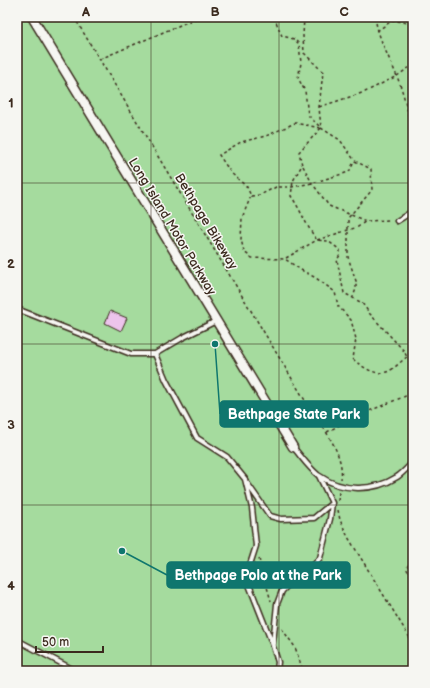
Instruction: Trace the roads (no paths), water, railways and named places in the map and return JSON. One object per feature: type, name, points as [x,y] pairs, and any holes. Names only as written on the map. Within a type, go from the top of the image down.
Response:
[{"type":"street","name":"Long Island Motor Parkway","points":[[32,17],[293,447]]},
{"type":"lane","points":[[395,220],[413,211]]},
{"type":"lane","points":[[17,309],[131,354],[155,354],[182,338],[216,321]]},
{"type":"lane","points":[[155,354],[166,380],[197,438],[227,457],[245,479],[270,516],[281,520],[314,518],[332,503]]},
{"type":"lane","points":[[273,646],[278,604],[282,592],[297,576],[311,568],[320,558],[330,519],[332,503],[319,476],[293,447]]},
{"type":"lane","points":[[319,476],[340,486],[360,489],[380,486],[398,476],[413,462]]},
{"type":"lane","points":[[245,479],[252,508],[256,546],[246,577],[273,646],[278,662],[277,671]]},
{"type":"lane","points":[[17,640],[76,671]]},
{"type":"place","name":"Bethpage State Park","points":[[215,344]]},
{"type":"place","name":"Bethpage Polo at the Park","points":[[122,551]]}]
